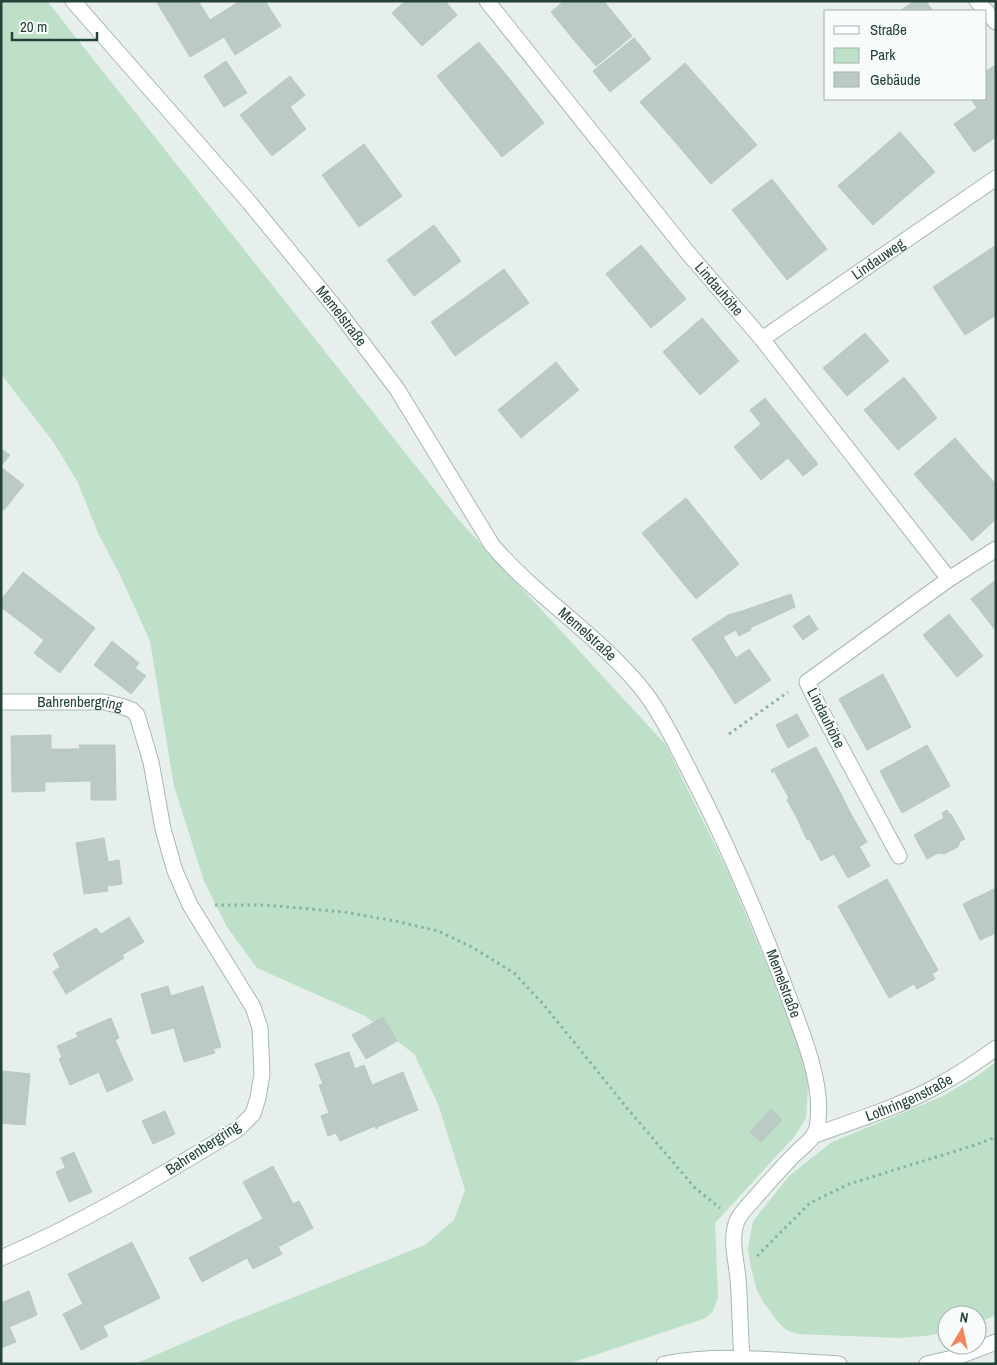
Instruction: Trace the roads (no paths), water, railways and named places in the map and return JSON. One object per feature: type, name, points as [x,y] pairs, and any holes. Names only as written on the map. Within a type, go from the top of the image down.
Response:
[{"type":"street","name":"Memelstraße","points":[[73,1],[249,202],[338,312],[397,389],[492,545],[523,578],[617,661],[656,709],[705,800],[767,942],[795,1014],[809,1055],[816,1084],[819,1116],[815,1135]]},
{"type":"street","name":"Lindauhöhe","points":[[487,1],[688,253],[762,339],[948,579]]},
{"type":"street","points":[[987,12],[996,22]]},
{"type":"street","name":"Lindauweg","points":[[762,339],[996,178]]},
{"type":"street","name":"Lindauhöhe","points":[[899,856],[807,682],[948,579],[996,550]]},
{"type":"street","name":"Bahrenbergring","points":[[1,702],[104,702],[132,710],[137,715],[151,762],[163,829],[175,872],[190,905],[253,1007],[260,1028],[262,1074],[253,1114],[238,1129],[124,1197],[39,1242],[1,1258]]},
{"type":"street","name":"Lothringenstraße","points":[[815,1135],[915,1097],[968,1069],[996,1048]]},
{"type":"street","points":[[742,1359],[738,1277],[734,1247],[734,1233],[738,1219],[784,1165],[815,1135]]},
{"type":"street","points":[[927,1364],[957,1357],[996,1342]]},
{"type":"street","points":[[664,1364],[712,1358],[839,1364]]}]
